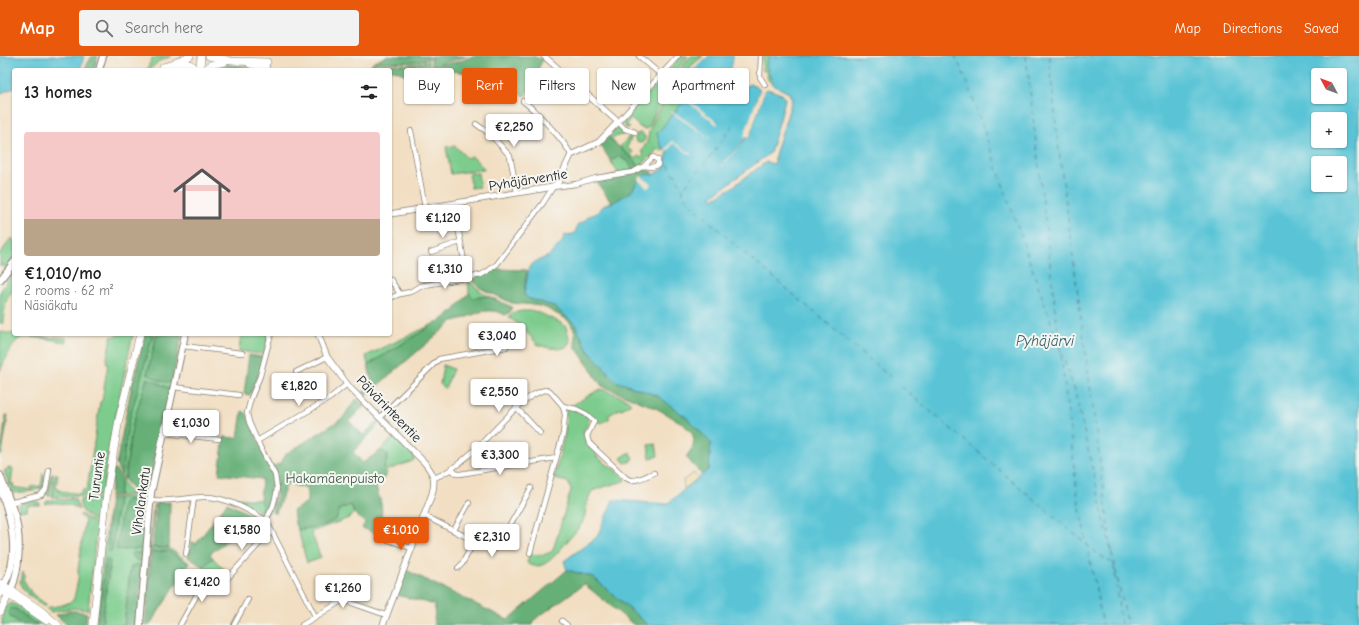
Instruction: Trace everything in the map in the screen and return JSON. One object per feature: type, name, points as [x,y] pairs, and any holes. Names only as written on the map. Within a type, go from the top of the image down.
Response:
[{"type":"main road","points":[[100,68],[103,56]]},
{"type":"main road","points":[[163,68],[190,56]]},
{"type":"main road","points":[[199,68],[201,56]]},
{"type":"main road","points":[[209,56],[231,61],[267,64]]},
{"type":"main road","points":[[207,68],[213,63],[231,61]]},
{"type":"main road","points":[[166,68],[186,64],[196,68]]},
{"type":"main road","points":[[0,280],[12,265]]},
{"type":"main road","name":"Turuntie","points":[[93,625],[107,491],[119,419],[140,336]]},
{"type":"main road","name":"Viholankatu","points":[[140,625],[150,500],[185,336]]},
{"type":"main road","points":[[0,475],[17,528],[18,549],[18,564],[15,582],[0,612]]},
{"type":"main road","points":[[0,488],[8,503],[12,527],[13,554],[11,570],[1,588],[40,610],[58,625]]},
{"type":"main road","points":[[10,592],[52,625]]},
{"type":"street","points":[[544,56],[557,68]]},
{"type":"street","points":[[639,56],[658,72]]},
{"type":"street","points":[[667,68],[678,56]]},
{"type":"street","points":[[760,56],[760,77],[765,85]]},
{"type":"street","points":[[392,297],[410,292],[420,286],[467,278],[488,271],[496,264],[559,181],[571,155],[599,142],[658,78]]},
{"type":"street","points":[[589,96],[625,129],[635,132]]},
{"type":"street","points":[[523,101],[530,106],[565,144],[571,155]]},
{"type":"street","points":[[476,124],[490,134],[510,156],[517,192]]},
{"type":"street","points":[[411,131],[425,208]]},
{"type":"street","name":"Pyhäjärventie","points":[[392,214],[517,192],[576,184],[596,178],[628,173],[644,166]]},
{"type":"street","points":[[454,204],[467,278]]},
{"type":"street","points":[[431,252],[460,242]]},
{"type":"street","points":[[392,282],[400,294]]},
{"type":"street","points":[[266,520],[273,506],[276,495],[275,475],[257,441],[247,413],[260,376],[270,336]]},
{"type":"street","name":"Päivärinteentie","points":[[319,336],[327,357],[347,384],[358,397],[424,462],[434,478]]},
{"type":"street","points":[[183,346],[242,353]]},
{"type":"street","points":[[380,418],[439,359],[506,347]]},
{"type":"street","points":[[296,372],[327,357]]},
{"type":"street","points":[[257,441],[330,398],[347,384]]},
{"type":"street","points":[[174,387],[239,395]]},
{"type":"street","points":[[383,625],[432,494],[435,483],[434,478],[451,469],[485,439],[516,407],[529,398],[545,390],[550,391],[564,406],[576,409],[586,414],[594,421],[587,436],[589,444],[626,478],[636,480],[654,473]]},
{"type":"street","points":[[530,553],[563,434],[565,415],[564,406]]},
{"type":"street","points":[[516,407],[540,433]]},
{"type":"street","points":[[164,433],[219,439]]},
{"type":"street","points":[[451,469],[457,474],[460,474],[556,458]]},
{"type":"street","points":[[8,503],[41,496],[46,489],[48,470]]},
{"type":"street","points":[[424,516],[454,530],[474,542],[490,549],[497,548],[531,488]]},
{"type":"street","points":[[150,500],[208,497],[227,500],[266,520],[315,616]]},
{"type":"street","points":[[186,554],[194,498]]},
{"type":"street","points":[[454,530],[469,503]]},
{"type":"street","points":[[224,582],[271,531]]},
{"type":"street","points":[[380,537],[411,548]]},
{"type":"street","points":[[458,568],[462,564],[474,542]]},
{"type":"street","points":[[180,625],[209,573]]},
{"type":"street","points":[[234,625],[248,599]]},
{"type":"street","points":[[302,625],[343,600],[386,615]]},
{"type":"street","points":[[562,622],[567,625]]},
{"type":"green space","points":[[92,56],[98,56],[95,68],[85,68]]},
{"type":"green space","points":[[172,56],[159,61],[151,68],[148,68],[152,58]]},
{"type":"green space","points":[[387,56],[429,56],[429,59],[422,61],[372,63]]},
{"type":"green space","points":[[431,56],[468,56],[433,66],[431,65]]},
{"type":"green space","points":[[472,56],[534,56],[543,59],[539,68],[525,68],[525,96],[517,93],[517,68],[462,68],[462,72],[454,71],[454,68],[434,68],[467,59]]},
{"type":"green space","points":[[681,56],[688,56],[679,68],[670,68]]},
{"type":"green space","points":[[691,56],[703,56],[690,68],[682,68]]},
{"type":"green space","points":[[763,56],[769,56],[766,65],[773,85],[768,80],[766,71],[762,70]]},
{"type":"green space","points":[[428,61],[430,68],[404,68],[404,74],[392,68],[369,68],[371,65],[414,64]]},
{"type":"green space","points":[[228,64],[249,66],[254,68],[210,68],[215,65]]},
{"type":"green space","points":[[243,67],[246,68],[226,68]]},
{"type":"green space","points":[[658,82],[658,104],[660,104],[648,128],[641,128],[631,119],[626,124],[630,128],[626,128],[622,123],[623,121],[638,104],[650,104],[650,91]]},
{"type":"green space","points":[[663,104],[681,104],[657,134],[661,146],[666,149],[664,151],[657,149],[652,156],[639,166],[620,147],[633,133],[627,148],[633,152],[631,155],[636,159],[638,156],[641,157],[644,154],[641,152],[647,142],[650,128]]},
{"type":"green space","points":[[616,128],[628,132],[616,136],[612,140],[608,137]]},
{"type":"green space","points":[[638,133],[642,133],[644,134],[644,142],[638,143],[635,140],[635,136]]},
{"type":"green space","points":[[608,137],[639,166],[633,170],[629,163],[619,156],[610,160],[600,144]]},
{"type":"green space","points":[[455,146],[467,158],[472,156],[485,169],[451,174],[446,147]]},
{"type":"green space","points":[[619,156],[630,163],[633,170],[618,173],[610,160]]},
{"type":"green space","points":[[643,168],[653,172],[654,175],[640,181],[631,192],[612,203],[595,180]]},
{"type":"green space","points":[[478,173],[480,187],[471,188],[469,174]]},
{"type":"green space","points":[[12,239],[12,260],[7,266],[0,266],[0,254]]},
{"type":"green space","points":[[494,269],[527,270],[524,294],[527,298],[553,306],[575,324],[587,349],[616,381],[658,396],[687,418],[711,443],[709,469],[702,475],[686,457],[693,447],[694,439],[692,433],[682,423],[656,408],[602,386],[575,346],[575,332],[571,324],[566,319],[546,308],[535,305],[512,303],[482,289],[473,282],[474,278]]},
{"type":"green space","points":[[12,274],[12,290],[6,301],[3,323],[0,323],[0,292]]},
{"type":"green space","points":[[468,281],[488,296],[474,298],[469,293]]},
{"type":"green space","points":[[469,293],[474,298],[488,296],[512,307],[509,313],[505,315],[498,312],[485,311],[453,321],[363,398],[361,395],[372,382],[368,365],[429,326],[445,318],[450,312],[453,312]]},
{"type":"green space","points":[[534,311],[563,324],[566,327],[570,341],[568,345],[559,349],[537,344],[523,328],[509,317],[512,313]]},
{"type":"green space","points":[[429,326],[428,328],[368,365],[366,356]]},
{"type":"green space","points":[[0,332],[12,333],[12,336],[66,338],[66,342],[34,337],[19,339],[11,349],[0,371]]},
{"type":"green space","points":[[133,336],[111,437],[102,496],[52,497],[55,474],[58,474],[56,488],[59,489],[59,491],[81,494],[82,490],[87,490],[111,337]]},
{"type":"green space","points":[[144,336],[152,336],[128,425],[121,475],[116,465],[131,389]]},
{"type":"green space","points":[[152,336],[156,336],[147,374],[172,383],[171,389],[147,378],[132,426],[124,480],[121,475],[128,425]]},
{"type":"green space","points":[[156,336],[182,336],[172,383],[160,381],[147,374]]},
{"type":"green space","points":[[241,336],[268,336],[264,354],[239,351]]},
{"type":"green space","points":[[249,355],[262,357],[264,361],[250,395],[244,394]]},
{"type":"green space","points":[[443,365],[453,369],[445,389],[440,384]]},
{"type":"green space","points":[[147,378],[171,389],[148,490],[135,493],[125,480],[132,426]]},
{"type":"green space","points":[[601,389],[622,397],[631,403],[622,409],[620,408],[608,416],[610,418],[600,423],[587,413],[571,406],[593,393]]},
{"type":"green space","name":"Hakamäenpuisto","points":[[357,399],[364,406],[349,421],[363,435],[378,421],[380,423],[353,452],[363,463],[381,450],[388,455],[384,469],[387,474],[376,488],[382,511],[377,534],[362,528],[365,523],[354,513],[351,505],[340,509],[336,519],[325,525],[298,530],[295,524],[293,511],[307,502],[307,489],[287,483],[276,513],[273,513],[277,495],[272,467],[281,463],[286,454],[343,418]]},
{"type":"green space","points":[[568,408],[587,416],[590,420],[583,432],[598,451],[596,456],[626,478],[624,481],[592,491],[584,519],[578,529],[551,559],[539,566],[533,566],[527,563],[530,553],[542,555],[553,550],[571,490],[568,482],[554,479],[565,433],[566,409]]},
{"type":"green space","points":[[242,411],[246,413],[274,475],[275,488],[272,505],[267,515],[261,512],[262,502],[260,500],[262,479],[219,474],[224,437],[238,438]]},
{"type":"green space","points":[[6,415],[8,415],[2,454],[0,455],[0,445],[2,445]]},
{"type":"green space","points":[[394,437],[414,455],[414,459],[413,461],[385,471],[388,455],[381,450]]},
{"type":"green space","points":[[656,444],[658,456],[650,458],[648,445]]},
{"type":"green space","points":[[630,452],[633,458],[630,462],[625,463],[621,458]]},
{"type":"green space","points":[[8,468],[13,469],[11,484],[14,484],[13,487],[31,490],[31,487],[41,486],[43,473],[45,475],[44,485],[41,490],[39,488],[33,491],[14,493],[12,492],[4,471]]},
{"type":"green space","points":[[115,469],[121,478],[119,496],[110,496],[113,470]]},
{"type":"green space","points":[[53,473],[49,496],[46,494],[50,476]]},
{"type":"green space","points":[[121,478],[130,494],[148,491],[139,495],[119,496]]},
{"type":"green space","points":[[146,497],[146,528],[140,524],[140,505],[136,501],[127,500],[117,550],[144,549],[141,561],[143,560],[142,567],[131,567],[124,625],[102,625],[110,561],[106,560],[97,625],[95,625],[108,515],[108,550],[110,552],[112,550],[118,498]]},
{"type":"green space","points":[[110,498],[118,498],[112,550],[110,552],[108,550],[108,515]]},
{"type":"green space","points":[[234,498],[260,500],[262,502],[261,512]]},
{"type":"green space","points":[[75,499],[79,510],[72,506],[63,504],[45,504],[47,501],[51,500]]},
{"type":"green space","points":[[80,499],[102,499],[98,520],[95,521],[84,512],[80,506]]},
{"type":"green space","points":[[127,500],[136,501],[140,505],[140,524],[146,528],[144,549],[116,549],[122,506]]},
{"type":"green space","points":[[36,501],[40,503],[40,505],[28,505],[27,510],[19,511],[18,506],[24,502]]},
{"type":"green space","points":[[170,502],[169,548],[153,548],[157,503]]},
{"type":"green space","points":[[227,503],[256,517],[210,554],[213,558],[203,567],[188,557],[191,541],[196,544]]},
{"type":"green space","points":[[155,504],[146,598],[145,593],[153,507]]},
{"type":"green space","points":[[351,505],[354,513],[349,518],[311,532],[321,558],[307,563],[298,530],[325,525],[336,519],[340,509]]},
{"type":"green space","points":[[81,514],[97,525],[88,610],[73,608],[51,612],[47,609],[66,604],[74,599],[78,580],[85,520],[80,516]]},
{"type":"green space","points":[[152,548],[169,548],[190,563],[189,564],[169,551],[152,552]]},
{"type":"green space","points":[[169,551],[189,564],[150,625],[145,625],[152,552]]},
{"type":"green space","points":[[132,553],[144,553],[143,560],[138,561],[131,556]]},
{"type":"green space","points":[[213,558],[228,574],[224,579],[220,579],[203,567]]},
{"type":"green space","points":[[108,559],[110,561],[102,625],[97,625],[106,560]]},
{"type":"green space","points":[[134,565],[139,565],[142,567],[138,625],[124,625],[130,572],[131,567]]},
{"type":"green space","points":[[406,570],[508,620],[567,570],[593,577],[648,625],[634,625],[584,584],[534,620],[533,625],[434,625],[435,605],[397,595]]},
{"type":"green space","points":[[23,572],[25,576],[23,579],[32,594],[47,605],[45,607],[23,589],[20,582]]},
{"type":"green space","points":[[212,576],[225,585],[218,593],[205,586],[209,577]]},
{"type":"green space","points":[[10,603],[19,606],[46,625],[33,622],[16,608],[10,616],[21,625],[2,625],[2,616],[5,607]]},
{"type":"green space","points":[[11,608],[38,625],[21,625],[10,616],[9,611]]},
{"type":"green space","points":[[68,611],[87,613],[86,625],[67,625],[56,615]]},
{"type":"sand","points":[[694,473],[698,478],[684,489],[683,480]]},
{"type":"water","points":[[0,56],[84,56],[80,68],[12,68],[12,89],[0,93]]},
{"type":"water","name":"Pyhäjärvi","points":[[709,56],[734,56],[731,68],[696,68]]},
{"type":"water","name":"Pyhäjärvi","points":[[769,56],[1359,56],[1359,625],[648,625],[593,577],[567,570],[564,561],[597,537],[613,500],[667,504],[709,469],[711,443],[687,418],[658,396],[616,381],[587,349],[575,324],[553,306],[527,298],[524,294],[529,267],[535,262],[549,256],[562,242],[565,235],[568,236],[575,233],[578,224],[582,223],[589,216],[595,214],[607,203],[612,203],[631,192],[636,184],[646,174],[654,175],[664,168],[668,151],[661,146],[657,134],[680,105],[749,104],[749,84],[760,90],[745,139],[721,166],[747,137],[749,138],[764,92],[767,89],[782,94],[785,99],[770,153],[712,196],[713,199],[731,188],[766,162],[774,164],[775,162],[775,155],[792,100],[789,93],[773,85],[766,65]]},
{"type":"pier","points":[[734,56],[736,57],[733,68],[732,68]]},
{"type":"pier","points":[[760,90],[764,92],[749,138],[747,137],[722,167],[721,166],[745,139],[746,137],[744,136]]},
{"type":"pier","points":[[691,104],[694,104],[718,123],[717,125]]},
{"type":"pier","points":[[672,111],[709,138],[673,114],[671,112]]},
{"type":"pier","points":[[672,141],[692,154],[691,155],[673,143],[668,151],[666,149]]},
{"type":"pier","points":[[641,176],[651,184],[648,188],[638,180]]},
{"type":"ferry route","points":[[955,56],[966,79],[1074,388],[1128,625]]},
{"type":"ferry route","points":[[1026,56],[1059,342]]},
{"type":"ferry route","points":[[1049,56],[1058,143],[1112,553]]},
{"type":"ferry route","points":[[733,125],[708,160],[683,188],[683,194],[687,200],[733,243],[1099,555],[1114,564]]},
{"type":"ferry route","points":[[668,164],[683,188]]},
{"type":"ferry route","points":[[1060,347],[1078,499],[1103,625]]},
{"type":"ferry route","points":[[1114,566],[1121,625]]}]
